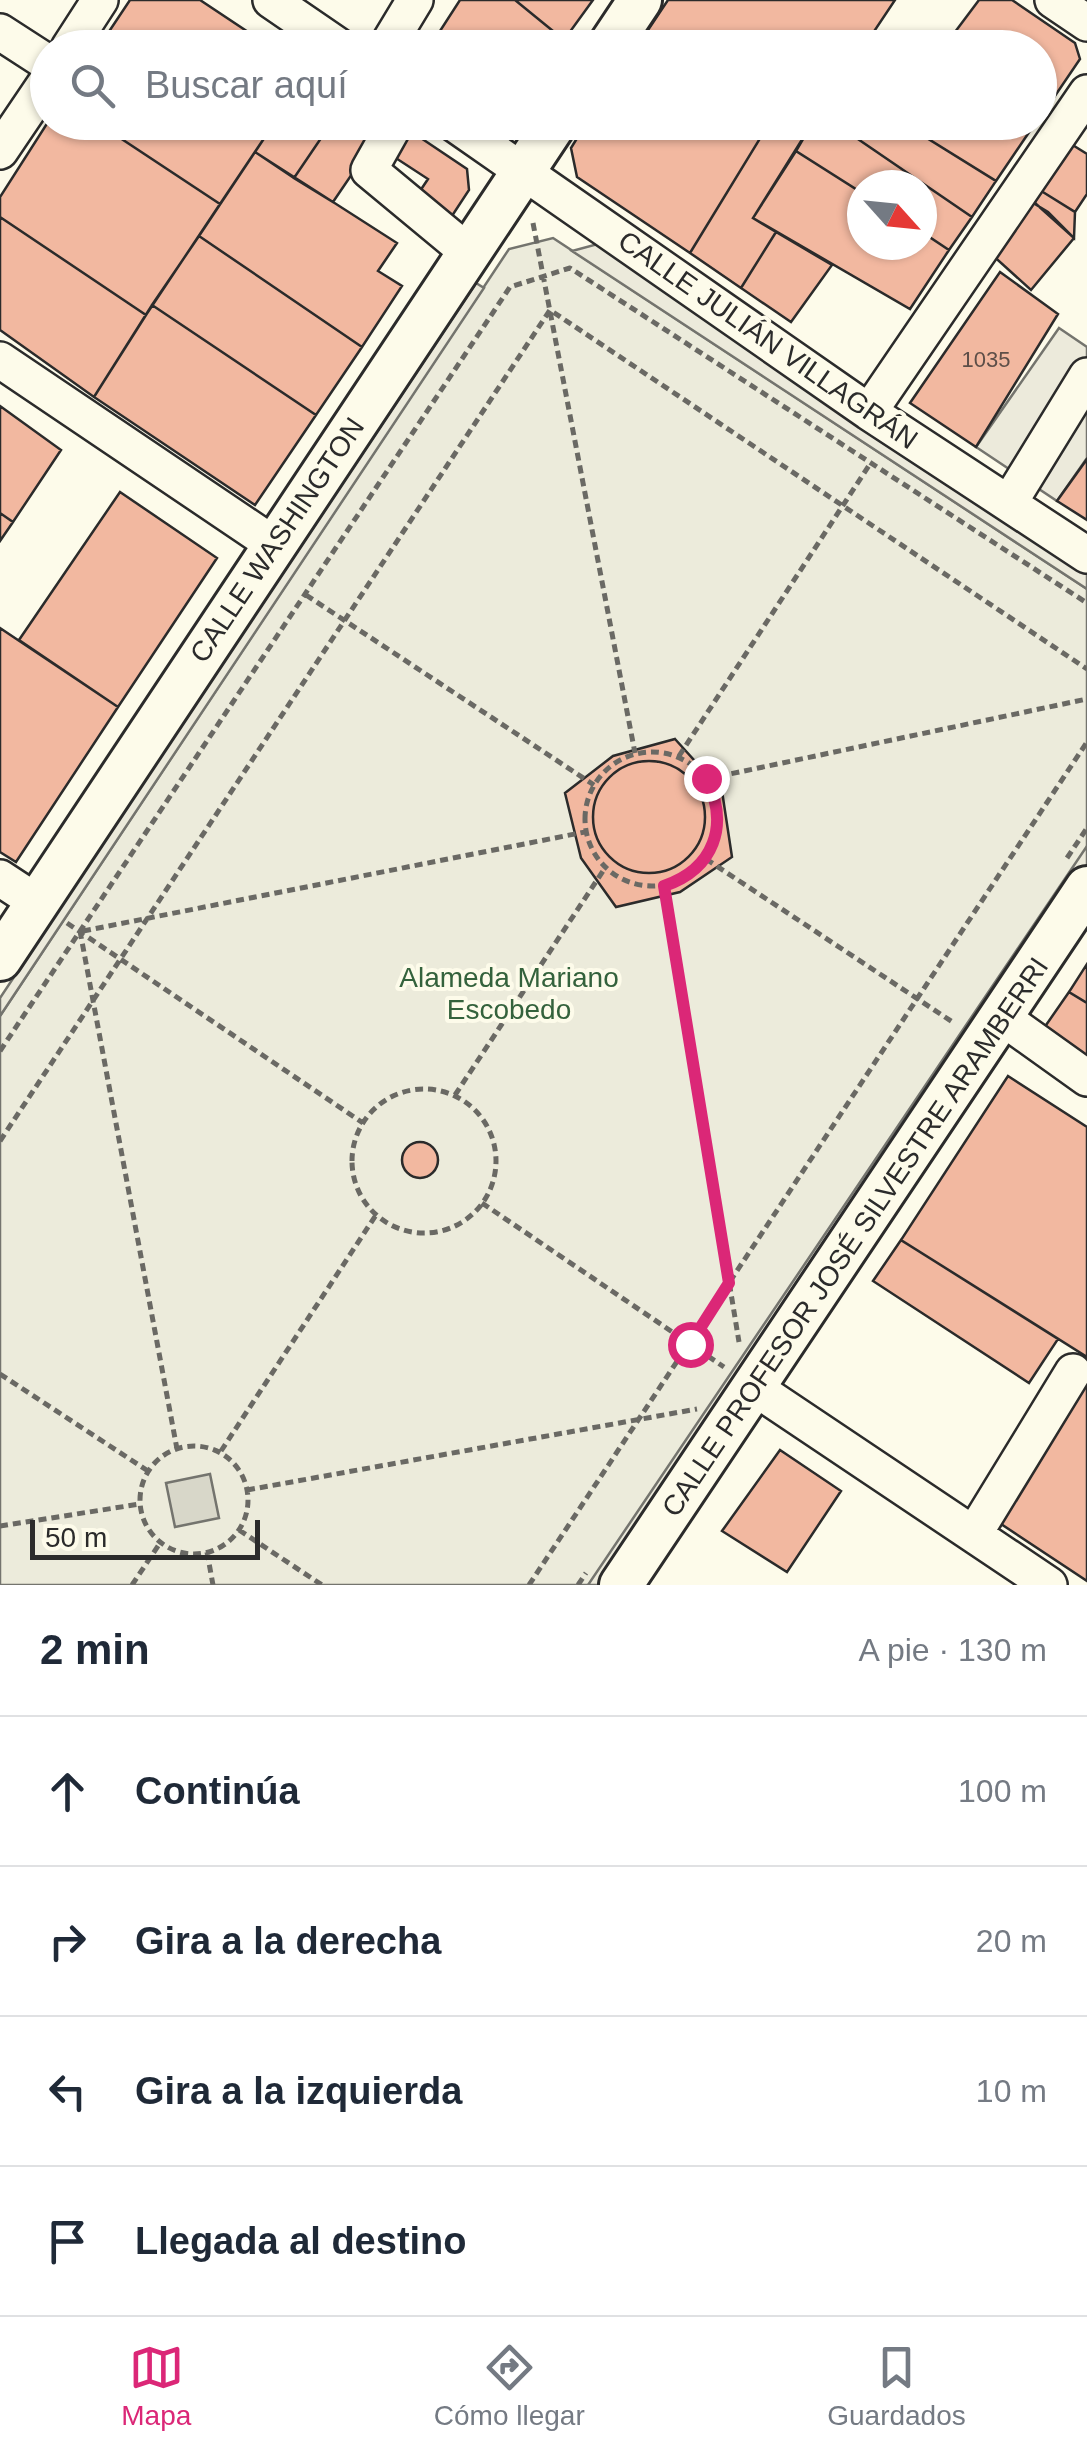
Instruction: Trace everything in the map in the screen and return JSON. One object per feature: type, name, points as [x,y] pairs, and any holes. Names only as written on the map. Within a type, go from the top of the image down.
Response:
[{"type":"main road","points":[[620,30],[640,0]]},
{"type":"main road","name":"CALLE WASHINGTON","points":[[0,959],[544,140]]},
{"type":"main road","name":"CALLE PROFESOR JOSÉ SILVESTRE ARAMBERRI","points":[[621,1585],[1087,888]]},
{"type":"street","points":[[81,30],[100,0]]},
{"type":"street","points":[[270,0],[314,30]]},
{"type":"street","points":[[397,30],[415,0]]},
{"type":"street","points":[[1053,0],[1087,22]]},
{"type":"street","points":[[0,32],[30,51]]},
{"type":"street","points":[[882,420],[1087,92]]},
{"type":"street","points":[[4,137],[30,103]]},
{"type":"street","points":[[386,140],[370,170],[468,252]]},
{"type":"street","name":"CALLE JULIÁN VILLAGRÁN","points":[[479,140],[882,420],[1087,555]]},
{"type":"street","points":[[0,360],[273,544]]},
{"type":"street","points":[[1008,503],[1087,376]]},
{"type":"street","points":[[0,878],[38,903]]},
{"type":"street","points":[[994,1031],[1087,1078]]},
{"type":"street","points":[[974,1534],[1073,1372]]},
{"type":"street","points":[[755,1388],[1049,1585]]},
{"type":"path","points":[[523,170],[634,754]]},
{"type":"path","points":[[0,1051],[510,286],[570,268],[1087,603]]},
{"type":"path","points":[[550,310],[1087,669]]},
{"type":"path","points":[[0,1141],[550,310]]},
{"type":"path","points":[[678,757],[871,463],[882,420]]},
{"type":"path","points":[[306,594],[594,785]]},
{"type":"path","points":[[706,778],[1087,698]]},
{"type":"path","points":[[529,1585],[1087,742]]},
{"type":"path","points":[[634,754],[678,757],[706,778],[720,819],[706,859],[680,880],[664,886],[622,881],[605,868],[585,832],[584,811],[594,785],[604,770],[634,754]]},
{"type":"path","points":[[80,932],[585,832]]},
{"type":"path","points":[[706,859],[917,999],[994,1031]]},
{"type":"path","points":[[454,1096],[605,868]]},
{"type":"path","points":[[664,886],[739,1346]]},
{"type":"path","points":[[80,932],[363,1122]]},
{"type":"path","points":[[80,932],[176,1448]]},
{"type":"path","points":[[438,1090],[454,1096],[485,1124],[493,1143],[496,1164],[482,1203],[451,1228],[432,1233],[412,1232],[376,1216],[357,1188],[352,1172],[352,1155],[363,1122],[374,1110],[404,1092],[438,1090]]},
{"type":"path","points":[[482,1203],[755,1388]]},
{"type":"path","points":[[220,1452],[376,1216]]},
{"type":"path","points":[[0,1374],[148,1471]]},
{"type":"path","points":[[247,1490],[696,1409]]},
{"type":"path","points":[[191,1446],[220,1452],[233,1462],[247,1490],[245,1518],[239,1530],[207,1552],[174,1551],[160,1542],[143,1518],[140,1504],[148,1471],[176,1448],[191,1446]]},
{"type":"path","points":[[0,1526],[140,1504]]},
{"type":"path","points":[[239,1530],[322,1585]]},
{"type":"path","points":[[132,1585],[160,1542]]},
{"type":"path","points":[[207,1552],[213,1585]]},
{"type":"green space","name":"Alameda Mariano Escobedo","points":[[553,238],[1087,589],[1087,868],[609,1585],[0,1585],[0,1016],[509,249]]},
{"type":"shaded area","points":[[605,242],[1087,562],[1087,589],[572,251]]},
{"type":"shaded area","points":[[476,283],[484,288],[0,1016],[0,998]]},
{"type":"shaded area","points":[[1059,328],[1087,347],[1087,458],[1057,501],[976,447]]},
{"type":"shaded area","points":[[1087,846],[1087,868],[609,1585],[588,1585]]},
{"type":"shaded area","points":[[210,1474],[219,1518],[175,1527],[166,1483]]},
{"type":"building","points":[[130,0],[200,0],[245,30],[110,30]]},
{"type":"building","points":[[460,0],[515,0],[552,30],[441,30]]},
{"type":"building","points":[[515,0],[593,0],[571,30],[552,30]]},
{"type":"building","points":[[668,0],[895,0],[875,30],[648,30]]},
{"type":"building","points":[[979,0],[1012,0],[1056,30],[956,30]]},
{"type":"building","points":[[1057,31],[1075,43],[1080,59],[1057,93]]},
{"type":"building","points":[[36,140],[123,140],[220,204],[146,315],[0,217],[0,197]]},
{"type":"building","points":[[123,140],[263,140],[220,204]]},
{"type":"building","points":[[263,140],[320,140],[294,178],[255,152]]},
{"type":"building","points":[[320,140],[375,140],[333,202],[294,178]]},
{"type":"building","points":[[393,140],[424,140],[467,169],[469,190],[448,222],[414,200],[428,179],[385,151]]},
{"type":"building","points":[[576,140],[759,140],[690,253],[577,177],[571,148]]},
{"type":"building","points":[[759,140],[802,140],[753,218],[776,232],[741,288],[690,253]]},
{"type":"building","points":[[802,140],[859,140],[903,170],[847,170],[847,183],[796,151]]},
{"type":"building","points":[[859,140],[930,140],[996,181],[972,217],[937,193],[937,170],[903,170]]},
{"type":"building","points":[[930,140],[1024,140],[996,181]]},
{"type":"building","points":[[1071,144],[1087,154],[1087,194],[1075,212],[1038,189]]},
{"type":"building","points":[[796,151],[847,183],[847,260],[937,260],[937,242],[949,250],[910,309],[753,218]]},
{"type":"building","points":[[255,152],[397,243],[378,271],[402,286],[362,347],[199,236]]},
{"type":"building","points":[[1038,189],[1075,212],[1074,238],[1035,203]]},
{"type":"building","points":[[937,193],[972,217],[949,250],[937,242]]},
{"type":"building","points":[[1025,198],[1048,212],[1074,238],[1031,290],[989,252]]},
{"type":"building","points":[[0,217],[146,315],[94,397],[0,330]]},
{"type":"building","points":[[776,232],[832,265],[791,322],[741,288]]},
{"type":"building","points":[[199,236],[362,347],[316,415],[152,305]]},
{"type":"building","points":[[1000,272],[1058,314],[976,447],[910,403]]},
{"type":"building","points":[[152,305],[316,415],[255,505],[94,397]]},
{"type":"building","points":[[0,406],[61,450],[13,522],[0,513]]},
{"type":"building","points":[[1087,459],[1087,520],[1057,501]]},
{"type":"building","points":[[120,492],[217,558],[118,707],[19,640]]},
{"type":"building","points":[[0,513],[13,522],[0,541]]},
{"type":"building","points":[[0,628],[118,707],[16,862],[0,852]]},
{"type":"building","points":[[675,739],[722,791],[732,857],[680,892],[616,907],[581,858],[565,793],[613,756]]},
{"type":"building","points":[[649,761],[671,765],[689,777],[701,795],[705,817],[701,839],[689,857],[671,869],[649,873],[627,869],[609,857],[597,839],[593,817],[597,795],[609,777],[627,765]]},
{"type":"building","points":[[1087,964],[1087,1003],[1069,992]]},
{"type":"building","points":[[1069,992],[1087,1003],[1087,1057],[1044,1028]]},
{"type":"building","points":[[1008,1076],[1087,1127],[1087,1357],[901,1240]]},
{"type":"building","points":[[420,1142],[433,1147],[438,1160],[433,1173],[420,1178],[407,1173],[402,1160],[407,1147]]},
{"type":"building","points":[[901,1240],[1058,1339],[1029,1383],[873,1281]]},
{"type":"building","points":[[1087,1367],[1087,1581],[995,1520]]},
{"type":"building","points":[[780,1450],[841,1491],[787,1572],[722,1531]]},
{"type":"route","points":[[690,1344],[729,1283],[664,886],[694,871],[716,840],[720,819],[716,798],[706,778]]}]
